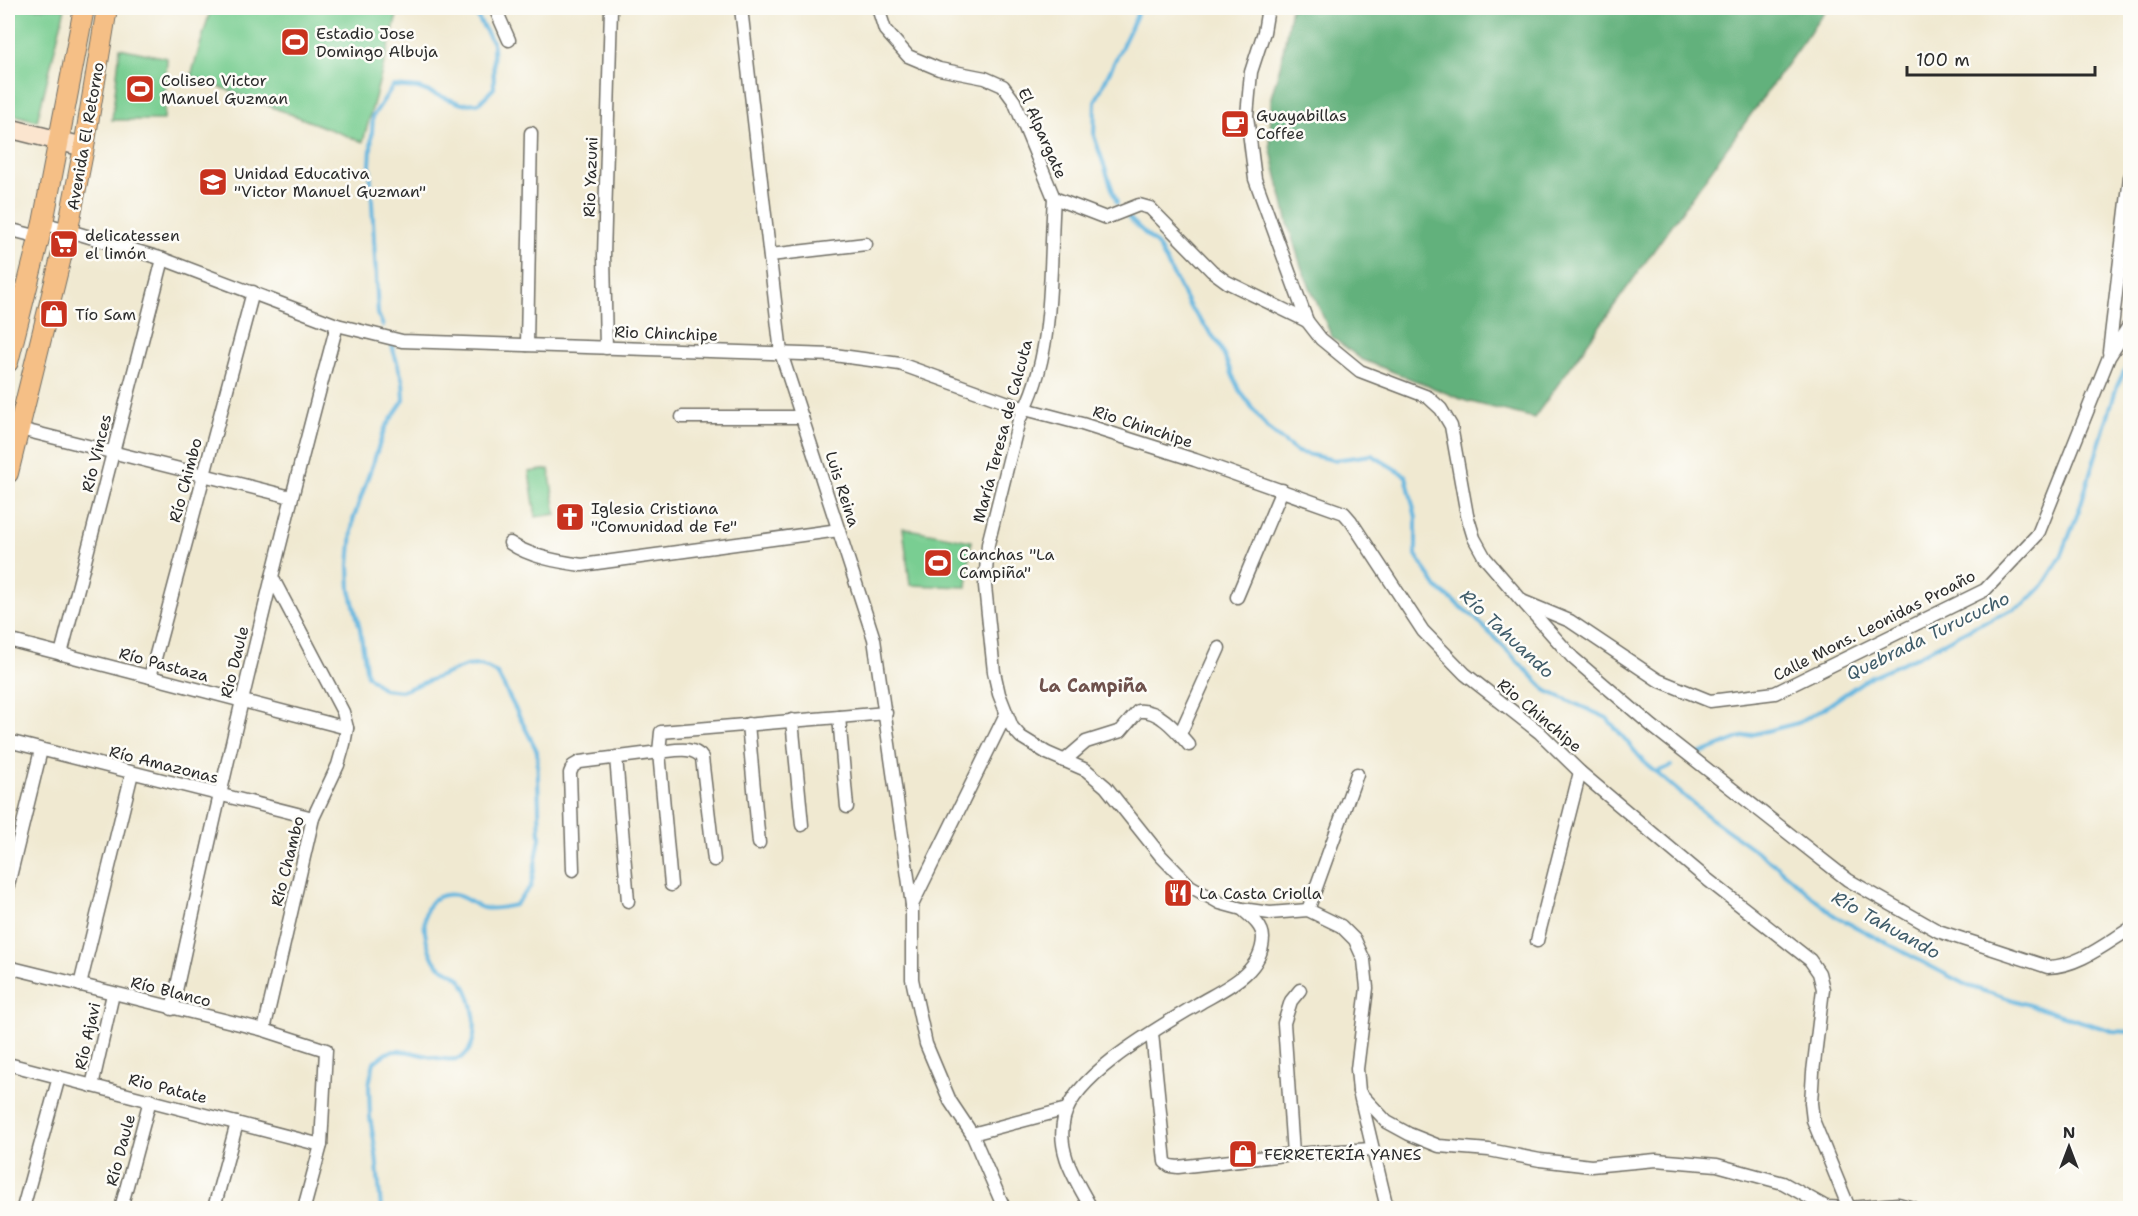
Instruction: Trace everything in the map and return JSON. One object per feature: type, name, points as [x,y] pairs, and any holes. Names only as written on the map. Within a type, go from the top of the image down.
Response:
[{"type":"main road","name":"Avenida El Retorno","points":[[8,362],[41,230],[84,8]]},
{"type":"main road","name":"Avenida El Retorno","points":[[8,473],[13,428],[68,229],[107,8]]},
{"type":"main road","points":[[8,128],[84,147]]},
{"type":"street","points":[[495,8],[509,40]]},
{"type":"street","name":"Rio Yazuni","points":[[606,348],[604,256],[611,8]]},
{"type":"street","name":"Luis Reina","points":[[741,8],[781,353],[874,639],[912,905],[912,980],[926,1044],[950,1101],[972,1134],[1004,1209]]},
{"type":"street","name":"El Alpargate","points":[[878,8],[885,30],[908,56],[939,69],[985,78],[1003,86],[1014,101],[1054,198],[1106,218],[1139,205],[1150,208],[1212,272],[1227,282],[1307,321]]},
{"type":"street","name":"Calle Mons. Leonidas Proaño","points":[[1268,8],[1264,32],[1251,72],[1246,116],[1255,180],[1307,321],[1321,339],[1360,371],[1428,397],[1441,409],[1451,426],[1467,515],[1474,538],[1485,558],[1522,601],[1570,621],[1658,680],[1710,701],[1775,693],[1985,590],[2038,534],[2109,357]]},
{"type":"street","points":[[527,345],[531,134]]},
{"type":"street","points":[[2109,357],[2130,177]]},
{"type":"street","name":"María Teresa de Calcuta","points":[[1054,198],[1050,298],[1041,357],[1025,409],[1019,420],[988,544],[985,586],[994,672],[1006,714],[1012,727],[1022,737],[1047,753],[1086,770],[1106,787],[1161,856],[1190,886],[1220,903],[1242,909],[1270,913],[1308,910]]},
{"type":"street","name":"Rio Chinchipe","points":[[8,230],[68,229],[163,259],[337,325],[402,341],[834,355],[900,364],[1025,409],[1093,428],[1282,490],[1344,513],[1423,631],[1465,674],[1539,732],[1580,772],[1708,880],[1810,960],[1819,974],[1823,989],[1811,1103],[1820,1141],[1849,1208]]},
{"type":"street","points":[[770,255],[866,243]]},
{"type":"street","name":"Río Vinces","points":[[61,654],[163,259]]},
{"type":"street","name":"Río Chimbo","points":[[150,677],[253,292]]},
{"type":"street","points":[[2109,357],[2130,324]]},
{"type":"street","name":"Río Daule","points":[[172,1009],[219,794],[291,496],[337,325]]},
{"type":"street","points":[[682,417],[802,417]]},
{"type":"street","points":[[13,428],[291,496]]},
{"type":"street","points":[[1237,597],[1282,490]]},
{"type":"street","points":[[510,543],[526,552],[582,565],[839,530]]},
{"type":"street","points":[[272,577],[343,712],[347,728]]},
{"type":"street","points":[[1522,601],[1573,658],[1652,726],[1848,880],[1938,931],[2048,967],[2062,967],[2074,963],[2130,929]]},
{"type":"street","name":"Río Pastaza","points":[[8,640],[347,728]]},
{"type":"street","points":[[1180,734],[1219,648]]},
{"type":"street","points":[[1064,761],[1086,742],[1120,731],[1138,711],[1146,710],[1156,713],[1189,745]]},
{"type":"street","points":[[671,885],[659,752],[661,732],[886,713]]},
{"type":"street","points":[[912,905],[1006,714]]},
{"type":"street","points":[[839,717],[847,807]]},
{"type":"street","points":[[792,720],[802,825]]},
{"type":"street","points":[[748,724],[759,843]]},
{"type":"street","name":"Río Chambo","points":[[264,1030],[313,818],[338,765],[347,728]]},
{"type":"street","name":"Río Amazonas","points":[[8,741],[313,818]]},
{"type":"street","points":[[8,885],[41,750]]},
{"type":"street","points":[[573,870],[570,773],[573,766],[580,762],[659,752],[693,750],[699,752],[702,758],[714,860]]},
{"type":"street","points":[[616,757],[628,901]]},
{"type":"street","points":[[1537,941],[1580,772]]},
{"type":"street","points":[[80,986],[132,773]]},
{"type":"street","points":[[1357,774],[1308,910],[1341,926],[1355,940],[1364,960],[1367,988],[1357,1069],[1359,1091],[1387,1209]]},
{"type":"street","points":[[1091,1209],[1071,1172],[1065,1153],[1062,1137],[1067,1109],[1078,1090],[1109,1063],[1152,1033],[1235,983],[1252,967],[1261,945],[1261,931],[1255,920],[1242,909]]},
{"type":"street","name":"Río Blanco","points":[[8,967],[264,1030],[326,1050],[321,1145]]},
{"type":"street","points":[[1293,1154],[1284,1023],[1291,1001],[1299,990]]},
{"type":"street","name":"Río Ajavi","points":[[92,1086],[113,994]]},
{"type":"street","points":[[1152,1033],[1165,1162],[1170,1166],[1372,1149]]},
{"type":"street","name":"Rio Patate","points":[[8,1064],[321,1145]]},
{"type":"street","points":[[23,1209],[59,1077]]},
{"type":"street","points":[[1359,1091],[1387,1122],[1439,1146],[1489,1150],[1540,1160],[1591,1166],[1656,1160],[1717,1165],[1783,1183],[1826,1207],[1913,1209]]},
{"type":"street","name":"Río Daule","points":[[121,1209],[150,1101]]},
{"type":"street","points":[[972,1134],[1067,1109]]},
{"type":"street","points":[[214,1209],[237,1123]]},
{"type":"street","points":[[304,1209],[321,1145]]},
{"type":"green space","points":[[8,8],[65,8],[37,121],[8,113]]},
{"type":"green space","name":"Estadio Jose Domingo Albuja","points":[[211,8],[399,8],[363,142],[191,76]]},
{"type":"green space","points":[[1291,8],[1827,8],[1534,418],[1466,401],[1361,359],[1332,337],[1302,269],[1289,228],[1270,146],[1271,97],[1281,63]]},
{"type":"green space","name":"Coliseo Victor Manuel Guzman","points":[[120,48],[167,58],[164,120],[112,120]]},
{"type":"green space","points":[[549,469],[556,514],[536,517],[529,472]]},
{"type":"green space","name":"Canchas \"La Campiña\"","points":[[903,528],[971,541],[967,587],[910,585]]},
{"type":"waterway","points":[[383,326],[378,314],[370,165],[373,116],[393,86],[418,88],[462,104],[479,103],[494,88],[493,43],[472,8]]},
{"type":"waterway","name":"Río Tahuando","points":[[1117,203],[1094,136],[1095,102],[1136,17],[1138,8]]},
{"type":"waterway","name":"Río Tahuando","points":[[1128,217],[1158,246],[1190,307],[1219,344],[1239,390],[1268,429],[1297,452],[1334,460],[1372,455],[1406,476],[1416,518],[1416,555],[1437,588],[1475,618],[1547,691],[1607,718],[1644,762],[1709,817],[1773,863],[1835,916],[1968,986],[2112,1031],[2130,1032]]},
{"type":"waterway","points":[[381,1208],[370,1117],[369,1084],[374,1062],[388,1053],[398,1051],[440,1059],[459,1059],[470,1048],[475,1028],[472,1006],[465,986],[454,974],[439,966],[430,952],[424,922],[429,905],[436,898],[445,895],[456,895],[483,908],[515,905],[531,886],[540,838],[537,751],[497,673],[481,665],[466,666],[402,691],[383,689],[367,675],[360,629],[350,590],[349,565],[353,520],[385,428],[404,400],[403,382],[392,346]]},
{"type":"waterway","name":"Quebrada Turucucho","points":[[1696,755],[1739,738],[1798,723],[1871,676],[1916,657],[1973,627],[2023,605],[2043,586],[2061,557],[2079,510],[2117,386],[2130,359]]},
{"type":"waterway","points":[[1656,772],[1671,766]]},
{"type":"place","name":"Estadio Jose Domingo Albuja","points":[[295,42]]},
{"type":"place","name":"Coliseo Victor Manuel Guzman","points":[[140,89]]},
{"type":"place","name":"Guayabillas Coffee","points":[[1235,124]]},
{"type":"place","name":"Unidad Educativa \"Victor Manuel Guzman\"","points":[[213,182]]},
{"type":"place","name":"delicatessen el limón","points":[[64,244]]},
{"type":"place","name":"Tío Sam","points":[[54,314]]},
{"type":"place","name":"Iglesia Cristiana \"Comunidad de Fe\"","points":[[570,517]]},
{"type":"place","name":"Canchas \"La Campiña\"","points":[[938,563]]},
{"type":"place","name":"La Casta Criolla","points":[[1178,893]]},
{"type":"place","name":"FERRETERÍA YANES","points":[[1243,1154]]},
{"type":"district","name":"La Campiña","points":[[1093,686]]}]
